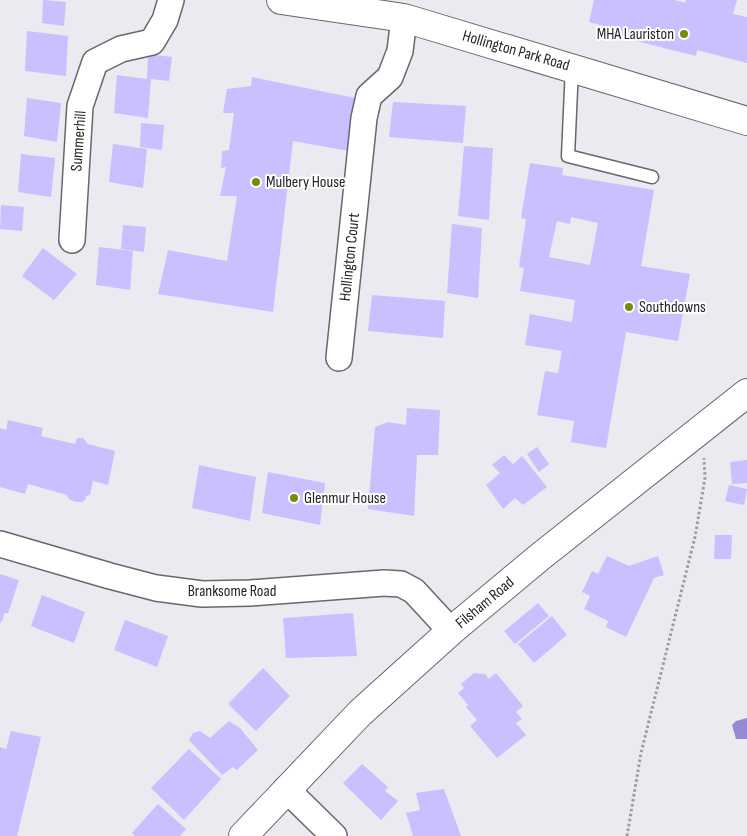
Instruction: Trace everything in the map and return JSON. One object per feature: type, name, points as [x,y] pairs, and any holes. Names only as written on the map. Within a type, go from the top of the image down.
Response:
[{"type":"street","name":"Summerhill","points":[[72,240],[80,106],[95,62],[121,49],[152,42],[165,20],[171,0]]},
{"type":"street","name":"Hollington Park Road","points":[[281,0],[404,18],[747,121]]},
{"type":"street","name":"Hollington Court","points":[[339,358],[364,118],[370,96],[390,77],[400,51],[404,18]]},
{"type":"street","name":"Filsham Road","points":[[244,836],[286,789],[360,713],[451,631],[541,556],[747,393]]},
{"type":"street","name":"Branksome Road","points":[[0,544],[156,588],[202,594],[250,593],[384,583],[400,584],[414,591],[451,631]]},
{"type":"street","points":[[286,789],[334,836]]},
{"type":"lane","points":[[572,67],[568,156],[652,177]]},
{"type":"path","points":[[627,836],[641,753],[695,537],[705,478],[703,454],[701,447],[693,436]]},
{"type":"shaded area","points":[[747,718],[747,739],[736,739],[732,725],[736,721]]},
{"type":"building","points":[[43,0],[66,2],[64,26],[42,23]]},
{"type":"building","name":"MHA Lauriston","points":[[594,0],[675,0],[685,3],[686,0],[737,0],[733,14],[747,17],[747,63],[697,50],[696,56],[620,37],[622,31],[589,22]]},
{"type":"building","points":[[27,31],[68,36],[66,76],[25,71]]},
{"type":"building","points":[[148,54],[172,57],[169,81],[151,79],[148,118],[114,113],[117,75],[147,79]]},
{"type":"building","name":"Mulbery House","points":[[252,77],[355,98],[349,151],[293,141],[273,312],[158,294],[168,250],[227,261],[237,196],[220,196],[226,167],[221,168],[222,151],[229,150],[234,113],[223,113],[227,89],[251,86]]},
{"type":"building","points":[[27,98],[61,103],[57,142],[24,136]]},
{"type":"building","points":[[393,102],[466,106],[463,143],[389,137]]},
{"type":"building","points":[[141,123],[164,125],[162,150],[140,147]]},
{"type":"building","points":[[113,144],[147,149],[143,188],[109,182]]},
{"type":"building","points":[[464,146],[493,148],[489,220],[458,216]]},
{"type":"building","points":[[21,154],[55,158],[51,197],[18,192]]},
{"type":"building","name":"Southdowns","points":[[530,163],[563,168],[562,175],[654,190],[641,266],[690,274],[678,341],[626,332],[606,448],[571,442],[574,421],[537,415],[545,371],[558,373],[562,351],[525,345],[530,314],[572,322],[575,300],[520,291],[524,268],[519,267],[526,219],[521,218]],"holes":[[[571,217],[598,223],[590,265],[549,257],[557,221],[570,224]]]},
{"type":"building","points":[[1,205],[24,207],[22,231],[0,229]]},
{"type":"building","points":[[452,224],[482,228],[478,298],[447,293]]},
{"type":"building","points":[[123,225],[146,227],[144,252],[121,249]]},
{"type":"building","points":[[99,247],[133,251],[130,290],[96,285]]},
{"type":"building","points":[[43,248],[77,274],[54,300],[22,276]]},
{"type":"building","points":[[372,295],[445,301],[443,338],[368,331]]},
{"type":"building","points":[[407,408],[440,410],[438,455],[417,455],[414,516],[368,509],[375,427],[388,422],[406,425]]},
{"type":"building","points":[[8,420],[43,428],[41,436],[75,444],[77,438],[83,438],[88,444],[115,451],[108,485],[93,481],[90,495],[86,496],[86,499],[82,502],[69,499],[67,495],[28,484],[25,494],[0,487],[0,428],[6,430]]},
{"type":"building","points":[[537,447],[549,464],[539,472],[527,454]]},
{"type":"building","points":[[504,455],[513,464],[522,456],[547,487],[523,505],[515,498],[503,509],[486,485],[500,473],[492,465]]},
{"type":"building","points":[[747,460],[747,483],[732,484],[730,462]]},
{"type":"building","points":[[199,465],[256,477],[250,521],[192,508]]},
{"type":"building","name":"Glenmur House","points":[[268,472],[325,483],[320,525],[262,513]]},
{"type":"building","points":[[729,485],[747,489],[744,505],[725,501]]},
{"type":"building","points":[[715,535],[732,535],[731,559],[714,559]]},
{"type":"building","points":[[607,556],[629,566],[658,556],[664,575],[654,578],[626,637],[606,627],[608,621],[584,609],[590,596],[582,592],[592,571],[598,574]]},
{"type":"building","points":[[0,574],[19,580],[8,613],[4,613],[3,620],[0,623]]},
{"type":"building","points":[[42,595],[85,612],[74,643],[31,626]]},
{"type":"building","points":[[538,603],[549,616],[515,644],[504,631]]},
{"type":"building","points":[[353,613],[357,656],[286,658],[283,618]]},
{"type":"building","points":[[552,616],[567,635],[534,663],[518,644]]},
{"type":"building","points":[[125,620],[168,636],[157,667],[114,650]]},
{"type":"building","points":[[263,668],[290,696],[256,731],[228,704]]},
{"type":"building","points":[[474,673],[485,674],[489,679],[496,673],[523,706],[516,712],[522,719],[516,723],[526,735],[497,758],[470,726],[477,720],[466,707],[468,705],[458,693],[464,688],[461,684]]},
{"type":"building","points":[[229,721],[240,728],[258,750],[237,770],[233,767],[222,775],[189,740],[193,733],[200,731],[210,738]]},
{"type":"building","points":[[11,731],[41,737],[17,836],[0,836],[0,747],[6,749]]},
{"type":"building","points":[[189,749],[221,779],[184,820],[151,788]]},
{"type":"building","points":[[362,764],[388,787],[385,791],[398,801],[381,820],[343,783]]},
{"type":"building","points":[[444,789],[461,836],[413,836],[406,813],[420,810],[416,793]]},
{"type":"building","points":[[158,804],[186,829],[180,836],[135,836],[132,833]]},
{"type":"place","name":"MHA Lauriston","points":[[684,34]]},
{"type":"place","name":"Mulbery House","points":[[256,182]]},
{"type":"place","name":"Southdowns","points":[[629,307]]},
{"type":"place","name":"Glenmur House","points":[[294,498]]}]
